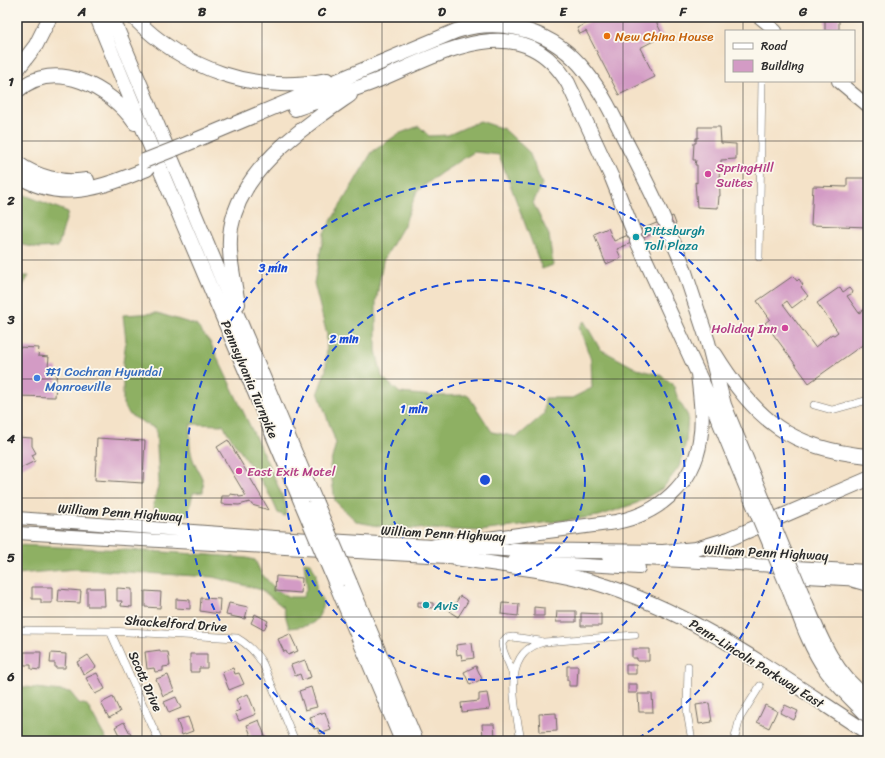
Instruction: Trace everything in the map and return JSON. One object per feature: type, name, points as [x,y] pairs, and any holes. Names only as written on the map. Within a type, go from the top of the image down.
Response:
[{"type":"highway","points":[[17,70],[36,45],[50,17]]},
{"type":"highway","name":"Pennsylvania Turnpike","points":[[97,17],[147,140],[218,304],[402,741]]},
{"type":"highway","name":"Pennsylvania Turnpike","points":[[112,17],[416,741]]},
{"type":"highway","points":[[133,17],[158,40],[178,54],[199,65],[230,77],[267,83],[298,84],[327,80],[357,72]]},
{"type":"highway","points":[[17,175],[46,188],[75,191],[104,186],[146,165],[357,72],[467,28],[488,25],[510,26],[541,35],[558,45],[572,56],[593,81],[653,193],[681,260],[708,342],[724,405],[760,507]]},
{"type":"highway","points":[[178,152],[297,108],[364,86],[470,43],[488,40],[508,41],[537,51],[553,63],[568,83],[612,178],[636,237],[760,507],[796,594],[820,659],[833,679],[868,716]]},
{"type":"highway","points":[[17,91],[25,85],[45,78],[66,77],[81,80],[97,88],[120,105],[147,140]]},
{"type":"highway","points":[[244,332],[230,249],[231,229],[239,202],[254,178],[289,139],[303,127],[364,86]]},
{"type":"highway","points":[[17,163],[41,175],[74,181],[102,177],[146,165]]},
{"type":"highway","points":[[708,342],[742,394],[768,420],[792,435],[815,446],[841,453],[868,456]]},
{"type":"highway","points":[[436,546],[616,522],[639,516],[657,507],[680,486],[690,472],[696,457],[701,433],[698,373]]},
{"type":"highway","points":[[513,550],[663,552],[696,549],[729,539],[868,479]]},
{"type":"highway","name":"Penn-Lincoln Parkway East","points":[[456,558],[562,576],[606,587],[648,602],[712,633],[868,733]]},
{"type":"highway","points":[[854,580],[868,584]]},
{"type":"highway","points":[[796,594],[834,664],[852,684],[868,698]]},
{"type":"highway","points":[[850,697],[868,706]]},
{"type":"main road","points":[[762,22],[774,30]]},
{"type":"main road","points":[[839,82],[868,106]]},
{"type":"main road","name":"William Penn Highway","points":[[17,518],[275,537],[513,550],[648,560],[868,571]]},
{"type":"main road","name":"William Penn Highway","points":[[17,533],[868,580]]},
{"type":"street","points":[[759,257],[762,82]]},
{"type":"street","points":[[814,404],[832,410],[868,400]]},
{"type":"street","name":"Shackelford Drive","points":[[17,630],[110,630],[237,638],[247,644],[256,653],[263,664],[295,741]]},
{"type":"street","name":"Scott Drive","points":[[110,630],[159,741]]},
{"type":"street","points":[[513,683],[517,666],[523,656],[535,644],[544,642],[635,636]]},
{"type":"street","points":[[521,741],[511,666],[502,648],[502,642],[506,638],[513,637],[544,642]]},
{"type":"street","points":[[688,666],[687,712],[692,741]]},
{"type":"street","points":[[734,741],[740,718],[760,686]]},
{"type":"green space","points":[[480,121],[504,129],[529,152],[542,184],[533,203],[549,235],[553,265],[542,269],[499,155],[474,152],[441,173],[417,191],[404,225],[383,261],[376,302],[376,350],[382,377],[400,393],[434,396],[468,395],[492,432],[517,437],[544,414],[545,398],[572,398],[592,388],[591,360],[579,327],[584,321],[600,349],[637,369],[660,375],[673,384],[678,399],[688,416],[686,442],[679,467],[663,488],[637,503],[599,516],[480,531],[384,527],[357,522],[335,501],[330,466],[336,443],[318,392],[326,370],[327,335],[314,283],[324,233],[372,152],[398,134],[419,126],[429,136],[448,135]]},
{"type":"green space","points":[[17,192],[68,212],[58,247],[39,248],[17,244]]},
{"type":"green space","points":[[17,276],[29,276],[17,295]]},
{"type":"green space","points":[[157,313],[196,325],[210,342],[287,507],[285,516],[278,513],[267,490],[223,425],[191,424],[190,448],[192,457],[202,479],[203,492],[193,493],[188,515],[175,516],[157,513],[153,506],[159,482],[156,429],[130,415],[123,404],[123,363],[126,341],[123,315]]},
{"type":"green space","points":[[17,545],[247,558],[255,560],[261,573],[276,590],[289,597],[303,597],[307,587],[304,562],[311,563],[316,574],[316,589],[323,602],[319,615],[313,623],[289,628],[283,607],[262,590],[213,577],[76,569],[17,574]]},
{"type":"green space","points":[[17,686],[70,692],[79,703],[87,705],[107,741],[17,741]]},
{"type":"building","points":[[599,17],[654,17],[663,36],[640,48],[655,77],[619,95],[586,31],[580,34],[577,28]]},
{"type":"building","points":[[825,17],[839,17],[839,30],[825,30]]},
{"type":"building","name":"SpringHill Suites","points":[[698,127],[720,127],[721,143],[736,144],[736,159],[721,160],[721,166],[719,166],[720,196],[718,208],[697,207],[695,182],[697,183],[697,165],[695,165],[696,160],[693,160],[694,143],[696,143],[696,138],[698,138]]},
{"type":"building","points":[[847,178],[868,178],[868,227],[811,225],[813,186],[847,187]]},
{"type":"building","points":[[673,216],[676,224],[617,249],[621,258],[606,264],[594,234],[608,228],[614,241]]},
{"type":"building","name":"Holiday Inn","points":[[793,276],[797,281],[799,279],[803,285],[801,287],[808,296],[792,308],[787,301],[783,304],[815,347],[832,334],[834,335],[838,332],[817,303],[840,287],[843,292],[849,288],[853,293],[847,296],[859,313],[868,307],[868,341],[809,383],[765,323],[770,319],[757,301]]},
{"type":"building","name":"#1 Cochran Hyundai Monroeville","points":[[17,347],[39,348],[38,356],[49,357],[48,367],[57,367],[55,397],[17,396]]},
{"type":"building","points":[[17,437],[32,438],[32,446],[36,453],[32,455],[35,461],[17,470]]},
{"type":"building","points":[[97,438],[145,441],[143,483],[95,480]]},
{"type":"building","name":"East Exit Motel","points":[[228,440],[269,510],[252,505],[250,502],[239,505],[221,504],[222,496],[230,496],[230,494],[238,495],[239,497],[246,496],[217,447]]},
{"type":"building","points":[[276,576],[302,578],[301,593],[275,591]]},
{"type":"building","points":[[32,587],[52,587],[52,603],[41,603],[41,599],[32,599]]},
{"type":"building","points":[[87,588],[104,588],[105,606],[87,606]]},
{"type":"building","points":[[117,588],[132,589],[132,607],[121,606],[122,601],[117,601]]},
{"type":"building","points":[[59,589],[81,591],[80,603],[58,602]]},
{"type":"building","points":[[145,591],[161,592],[160,608],[145,607]]},
{"type":"building","points":[[17,593],[19,593],[20,604],[17,605]]},
{"type":"building","points":[[460,596],[468,601],[458,617],[450,612]]},
{"type":"building","points":[[201,598],[220,599],[219,614],[200,611]]},
{"type":"building","points":[[176,599],[190,600],[190,609],[176,608]]},
{"type":"building","name":"Avis","points":[[418,602],[433,603],[433,608],[418,607]]},
{"type":"building","points":[[229,603],[248,607],[245,619],[226,615]]},
{"type":"building","points":[[502,603],[519,604],[518,616],[501,614]]},
{"type":"building","points":[[534,607],[544,608],[544,616],[534,616]]},
{"type":"building","points":[[557,611],[576,611],[576,622],[556,622]]},
{"type":"building","points":[[581,613],[601,614],[601,626],[581,626]]},
{"type":"building","points":[[255,614],[268,621],[264,630],[251,623]]},
{"type":"building","points":[[290,634],[298,651],[288,655],[286,651],[284,652],[278,639]]},
{"type":"building","points":[[472,643],[474,658],[462,660],[461,654],[457,655],[456,645]]},
{"type":"building","points":[[632,649],[649,649],[649,661],[637,661],[637,658],[632,658]]},
{"type":"building","points":[[160,650],[160,652],[168,652],[170,666],[163,667],[163,671],[155,672],[154,668],[147,669],[145,652]]},
{"type":"building","points":[[24,652],[41,652],[40,670],[31,669],[31,665],[24,665]]},
{"type":"building","points":[[51,653],[66,654],[65,668],[55,668],[55,663],[50,663]]},
{"type":"building","points":[[190,654],[207,654],[207,668],[199,668],[199,672],[190,672]]},
{"type":"building","points":[[88,655],[96,667],[84,675],[77,662]]},
{"type":"building","points":[[305,660],[311,677],[302,680],[300,674],[295,676],[291,665]]},
{"type":"building","points":[[626,665],[636,665],[636,674],[626,674]]},
{"type":"building","points":[[476,666],[482,679],[470,685],[464,672]]},
{"type":"building","points":[[567,666],[578,666],[577,686],[569,686],[569,680],[567,680]]},
{"type":"building","points":[[233,668],[235,674],[239,673],[244,684],[229,690],[222,672]]},
{"type":"building","points":[[97,673],[105,689],[95,694],[86,678]]},
{"type":"building","points":[[168,675],[174,691],[163,696],[156,679]]},
{"type":"building","points":[[628,684],[637,684],[637,693],[628,693]]},
{"type":"building","points":[[311,687],[317,707],[305,710],[299,691]]},
{"type":"building","points":[[487,693],[490,709],[462,712],[461,703],[479,701],[479,694]]},
{"type":"building","points":[[248,694],[256,714],[239,721],[235,712],[241,710],[236,699]]},
{"type":"building","points":[[638,694],[652,694],[653,712],[639,712]]},
{"type":"building","points":[[113,697],[120,712],[109,718],[101,703]]},
{"type":"building","points":[[176,697],[181,708],[169,713],[164,702]]},
{"type":"building","points":[[709,703],[712,722],[699,724],[696,705]]},
{"type":"building","points":[[765,705],[777,711],[769,728],[757,722]]},
{"type":"building","points":[[785,705],[798,711],[794,720],[780,713]]},
{"type":"building","points":[[325,712],[331,730],[320,734],[318,728],[314,729],[310,717]]},
{"type":"building","points":[[556,713],[557,731],[540,732],[539,714]]},
{"type":"building","points":[[188,717],[193,731],[182,735],[177,720]]},
{"type":"building","points":[[259,720],[266,739],[253,741],[247,725]]},
{"type":"building","points":[[124,722],[132,737],[122,741],[115,727]]},
{"type":"building","points":[[482,724],[494,724],[495,737],[483,737]]},
{"type":"place","name":"New China House","points":[[607,36]]},
{"type":"place","name":"SpringHill Suites","points":[[708,174]]},
{"type":"place","name":"Pittsburgh Toll Plaza","points":[[636,237]]},
{"type":"place","name":"Holiday Inn","points":[[785,328]]},
{"type":"place","name":"#1 Cochran Hyundai Monroeville","points":[[37,378]]},
{"type":"place","name":"East Exit Motel","points":[[239,471]]},
{"type":"place","name":"Avis","points":[[426,605]]}]
